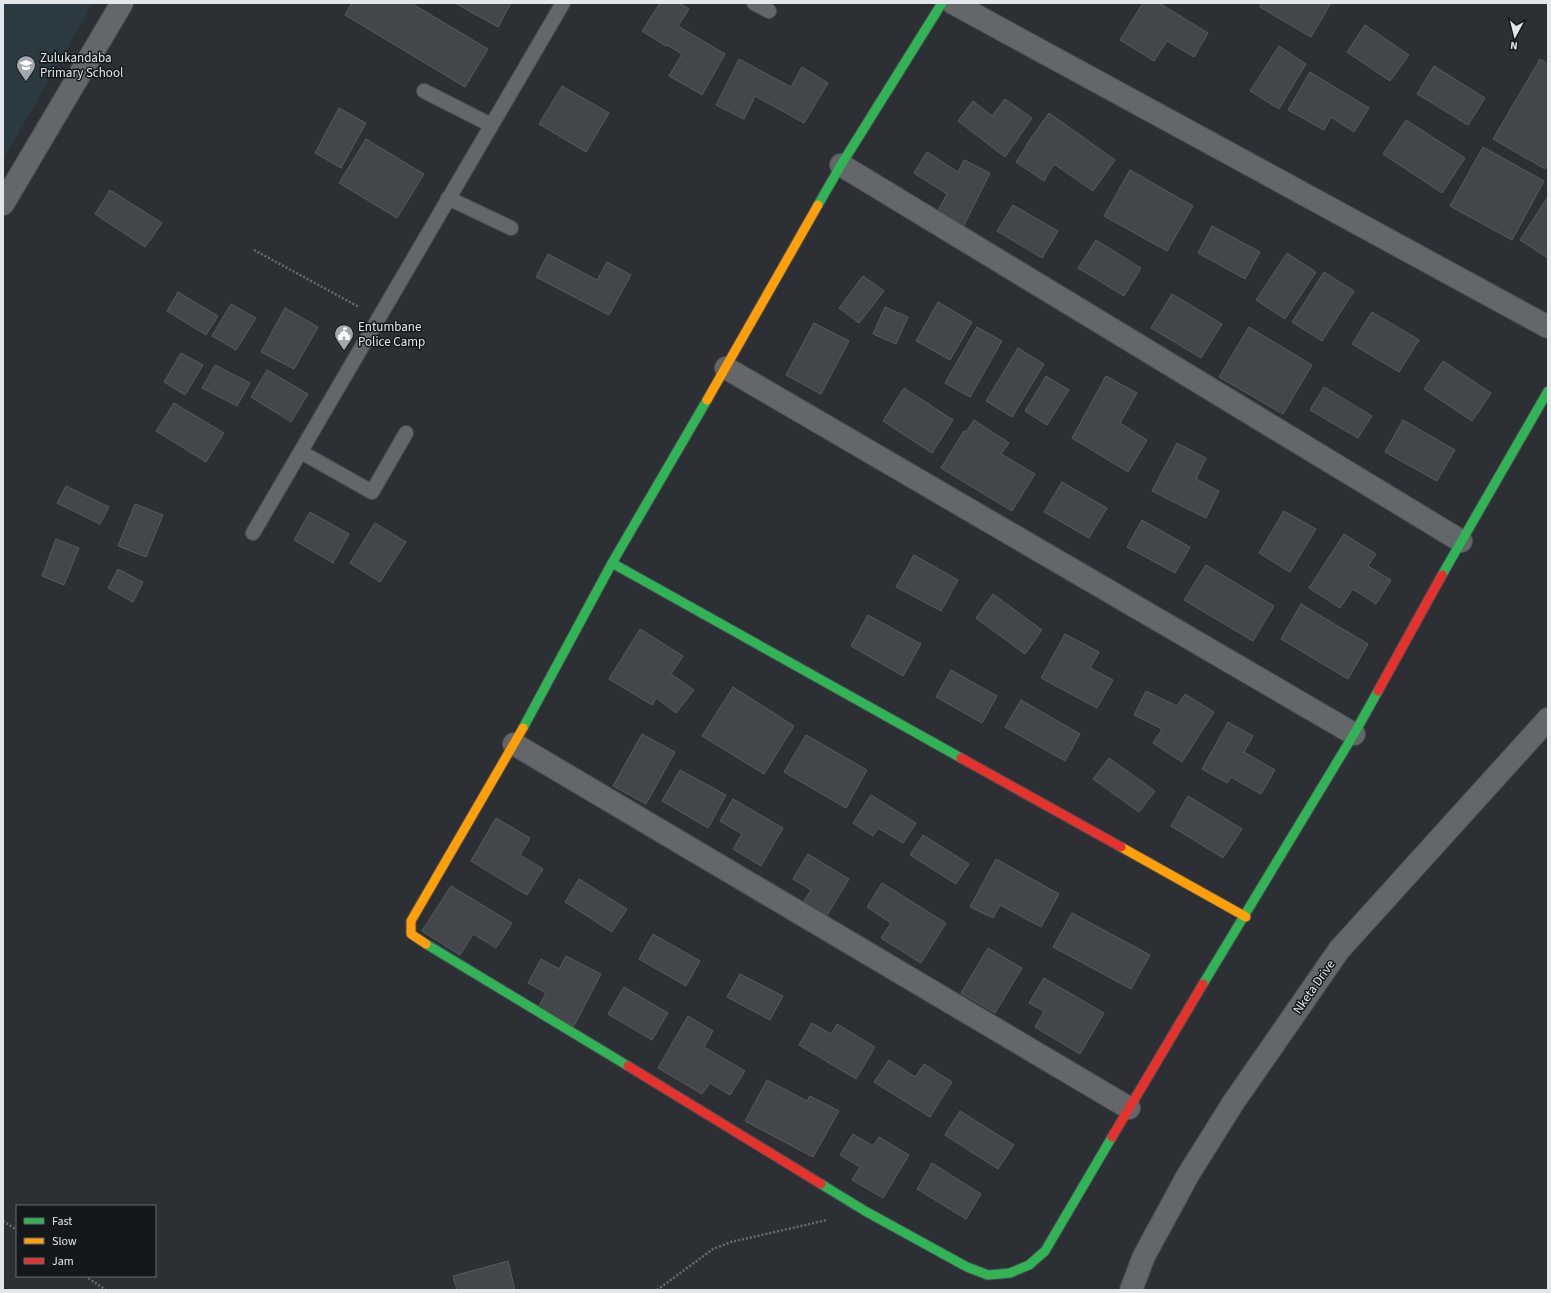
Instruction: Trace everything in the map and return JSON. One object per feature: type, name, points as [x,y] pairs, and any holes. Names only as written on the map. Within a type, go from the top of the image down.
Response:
[{"type":"street","points":[[3,204],[122,3]]},
{"type":"street","points":[[942,3],[841,165],[726,368],[612,563],[514,744],[411,920],[411,934],[865,1211],[967,1267],[988,1275],[1010,1273],[1029,1265],[1045,1252],[1129,1108],[1246,917],[1354,734],[1548,390]]},
{"type":"street","points":[[953,3],[1548,327]]},
{"type":"street","points":[[841,165],[1461,542]]},
{"type":"street","points":[[726,368],[1354,734]]},
{"type":"street","points":[[612,563],[1246,917]]},
{"type":"street","name":"Nketa Drive","points":[[1131,1290],[1144,1256],[1188,1175],[1233,1103],[1340,950],[1548,719]]},
{"type":"street","points":[[514,744],[1129,1108]]},
{"type":"lane","points":[[253,533],[562,3]]},
{"type":"lane","points":[[754,3],[769,12]]},
{"type":"lane","points":[[424,91],[491,126]]},
{"type":"lane","points":[[448,198],[511,228]]},
{"type":"lane","points":[[300,452],[372,492],[406,432]]},
{"type":"path","points":[[254,250],[378,318]]},
{"type":"path","points":[[657,1290],[714,1249],[731,1242],[865,1211]]},
{"type":"path","points":[[3,1221],[16,1229]]},
{"type":"path","points":[[86,1277],[106,1290]]},
{"type":"shaded area","name":"Zulukandaba Primary School","points":[[3,3],[93,3],[3,160]]},
{"type":"building","points":[[352,3],[411,3],[488,49],[465,87],[345,15]]},
{"type":"building","points":[[455,3],[511,3],[498,27]]},
{"type":"building","points":[[660,3],[679,3],[689,9],[678,26],[725,54],[702,95],[669,76],[682,54],[642,31]]},
{"type":"building","points":[[1143,3],[1159,3],[1208,33],[1194,57],[1167,41],[1154,61],[1120,40]]},
{"type":"building","points":[[1262,3],[1331,3],[1311,37],[1260,7]]},
{"type":"building","points":[[1365,25],[1409,55],[1390,81],[1347,52]]},
{"type":"building","points":[[1279,46],[1306,64],[1279,109],[1250,91]]},
{"type":"building","points":[[739,59],[791,87],[802,67],[828,83],[804,123],[755,96],[744,119],[716,105]]},
{"type":"building","points":[[1540,59],[1548,64],[1548,163],[1545,169],[1493,139]]},
{"type":"building","points":[[1434,66],[1485,98],[1468,125],[1417,94]]},
{"type":"building","points":[[1310,72],[1369,108],[1354,132],[1331,117],[1324,130],[1288,110]]},
{"type":"building","points":[[562,86],[609,113],[586,152],[539,124]]},
{"type":"building","points":[[1005,99],[1032,118],[1005,157],[958,121],[973,101],[992,116]]},
{"type":"building","points":[[339,108],[366,123],[341,168],[315,153]]},
{"type":"building","points":[[1049,113],[1115,160],[1093,191],[1054,164],[1044,181],[1016,162],[1026,145]]},
{"type":"building","points":[[1406,120],[1465,158],[1442,193],[1383,154]]},
{"type":"building","points":[[366,139],[424,174],[397,218],[339,183]]},
{"type":"building","points":[[1483,147],[1544,181],[1512,240],[1450,206]]},
{"type":"building","points":[[927,152],[958,172],[964,160],[990,173],[962,229],[935,216],[947,194],[914,173]]},
{"type":"building","points":[[1130,170],[1193,206],[1167,251],[1104,216]]},
{"type":"building","points":[[110,190],[162,223],[145,247],[95,214]]},
{"type":"building","points":[[1548,198],[1548,258],[1520,240]]},
{"type":"building","points":[[1013,205],[1058,231],[1042,258],[997,231]]},
{"type":"building","points":[[1212,226],[1260,252],[1245,279],[1198,253]]},
{"type":"building","points":[[1096,240],[1141,268],[1124,296],[1078,268]]},
{"type":"building","points":[[1287,253],[1316,272],[1285,319],[1256,300]]},
{"type":"building","points":[[548,254],[597,280],[607,262],[631,275],[609,315],[536,277]]},
{"type":"building","points":[[1324,272],[1354,291],[1322,341],[1292,322]]},
{"type":"building","points":[[863,276],[884,291],[859,323],[839,308]]},
{"type":"building","points":[[178,292],[218,316],[206,335],[167,311]]},
{"type":"building","points":[[1172,294],[1222,324],[1201,358],[1151,328]]},
{"type":"building","points":[[938,302],[972,322],[950,360],[916,341]]},
{"type":"building","points":[[231,304],[256,318],[236,350],[212,336]]},
{"type":"building","points":[[885,307],[908,317],[896,344],[873,334]]},
{"type":"building","points":[[285,308],[318,327],[294,369],[261,352]]},
{"type":"building","points":[[1372,312],[1419,340],[1399,372],[1352,344]]},
{"type":"building","points":[[814,323],[849,341],[821,394],[786,375]]},
{"type":"building","points":[[977,327],[1002,341],[970,397],[945,383]]},
{"type":"building","points":[[1249,327],[1312,365],[1283,414],[1219,377]]},
{"type":"building","points":[[1018,348],[1044,364],[1012,417],[986,401]]},
{"type":"building","points":[[181,353],[203,365],[185,395],[164,382]]},
{"type":"building","points":[[1443,361],[1491,393],[1472,421],[1424,389]]},
{"type":"building","points":[[215,365],[250,383],[237,406],[202,388]]},
{"type":"building","points":[[267,370],[308,394],[291,422],[251,397]]},
{"type":"building","points":[[1046,376],[1069,390],[1047,425],[1025,411]]},
{"type":"building","points":[[1106,376],[1137,393],[1120,423],[1147,440],[1128,472],[1072,438]]},
{"type":"building","points":[[1324,387],[1372,416],[1358,438],[1310,410]]},
{"type":"building","points":[[904,388],[953,420],[932,453],[883,421]]},
{"type":"building","points":[[174,403],[224,433],[206,462],[156,431]]},
{"type":"building","points":[[974,420],[1009,443],[1001,454],[1035,474],[1012,511],[941,468],[964,431],[966,432]]},
{"type":"building","points":[[1403,420],[1455,450],[1437,481],[1385,452]]},
{"type":"building","points":[[1177,443],[1206,458],[1196,479],[1219,491],[1206,518],[1152,491]]},
{"type":"building","points":[[1062,482],[1107,508],[1089,538],[1044,512]]},
{"type":"building","points":[[66,486],[109,507],[100,524],[57,503]]},
{"type":"building","points":[[135,504],[163,515],[146,557],[118,546]]},
{"type":"building","points":[[1284,511],[1316,529],[1290,572],[1259,553]]},
{"type":"building","points":[[310,512],[349,534],[333,563],[294,540]]},
{"type":"building","points":[[1142,520],[1190,547],[1175,573],[1127,547]]},
{"type":"building","points":[[375,523],[406,542],[380,582],[350,563]]},
{"type":"building","points":[[1344,534],[1376,554],[1368,566],[1391,580],[1376,604],[1353,589],[1340,608],[1309,588]]},
{"type":"building","points":[[56,539],[79,548],[64,585],[42,576]]},
{"type":"building","points":[[914,555],[958,580],[941,611],[896,587]]},
{"type":"building","points":[[1206,565],[1274,606],[1253,641],[1184,600]]},
{"type":"building","points":[[118,569],[143,582],[133,602],[108,588]]},
{"type":"building","points":[[993,594],[1042,630],[1025,654],[976,618]]},
{"type":"building","points":[[1301,604],[1368,644],[1348,679],[1281,639]]},
{"type":"building","points":[[868,615],[921,644],[903,676],[851,646]]},
{"type":"building","points":[[640,629],[683,656],[671,674],[694,690],[676,713],[656,698],[652,705],[609,679]]},
{"type":"building","points":[[1065,634],[1099,652],[1090,668],[1113,680],[1097,708],[1041,678]]},
{"type":"building","points":[[951,670],[997,696],[982,723],[936,697]]},
{"type":"building","points":[[733,687],[794,726],[764,774],[702,736]]},
{"type":"building","points":[[1146,691],[1177,706],[1185,694],[1214,712],[1182,762],[1153,743],[1162,729],[1134,715]]},
{"type":"building","points":[[1021,700],[1080,734],[1065,761],[1005,727]]},
{"type":"building","points":[[1228,722],[1253,736],[1244,752],[1275,770],[1261,794],[1231,777],[1227,783],[1202,769]]},
{"type":"building","points":[[642,734],[675,752],[646,804],[613,786]]},
{"type":"building","points":[[806,735],[867,770],[846,808],[784,772]]},
{"type":"building","points":[[1109,758],[1155,791],[1139,812],[1093,779]]},
{"type":"building","points":[[680,770],[726,795],[708,828],[662,801]]},
{"type":"building","points":[[871,795],[916,823],[903,843],[878,828],[873,836],[853,823]]},
{"type":"building","points":[[1188,796],[1242,829],[1223,858],[1171,826]]},
{"type":"building","points":[[733,799],[783,828],[761,866],[733,849],[742,834],[720,821]]},
{"type":"building","points":[[496,818],[530,838],[520,855],[543,869],[527,895],[471,861]]},
{"type":"building","points":[[923,835],[969,864],[956,884],[910,855]]},
{"type":"building","points":[[808,854],[849,879],[826,917],[803,903],[811,890],[793,879]]},
{"type":"building","points":[[996,859],[1059,894],[1041,927],[1000,905],[993,918],[970,907]]},
{"type":"building","points":[[579,879],[627,909],[612,932],[565,902]]},
{"type":"building","points":[[882,883],[946,923],[921,963],[881,938],[891,923],[867,907]]},
{"type":"building","points":[[451,886],[512,923],[496,948],[473,934],[460,955],[422,931]]},
{"type":"building","points":[[1072,913],[1150,955],[1131,989],[1053,947]]},
{"type":"building","points":[[653,934],[700,961],[686,986],[639,959]]},
{"type":"building","points":[[988,948],[1022,968],[995,1013],[961,993]]},
{"type":"building","points":[[566,956],[601,974],[574,1026],[538,1008],[546,993],[528,983],[541,959],[559,969]]},
{"type":"building","points":[[740,974],[783,996],[770,1020],[727,997]]},
{"type":"building","points":[[1044,978],[1104,1013],[1080,1054],[1035,1027],[1044,1011],[1029,1003]]},
{"type":"building","points":[[624,987],[668,1013],[652,1040],[608,1014]]},
{"type":"building","points":[[688,1016],[713,1031],[704,1047],[745,1071],[730,1095],[710,1083],[702,1094],[658,1068]]},
{"type":"building","points":[[812,1023],[831,1034],[837,1024],[875,1047],[856,1079],[799,1045]]},
{"type":"building","points":[[889,1060],[915,1077],[924,1064],[952,1082],[930,1117],[874,1082]]},
{"type":"building","points":[[767,1080],[807,1101],[810,1096],[839,1111],[813,1157],[745,1121]]},
{"type":"building","points":[[960,1111],[1014,1145],[998,1169],[945,1135]]},
{"type":"building","points":[[853,1134],[873,1146],[879,1137],[909,1155],[883,1198],[852,1180],[860,1167],[840,1155]]},
{"type":"building","points":[[932,1163],[981,1194],[966,1219],[917,1189]]},
{"type":"building","points":[[508,1261],[515,1290],[457,1290],[453,1276]]},
{"type":"traffic: fast","points":[[818,205],[841,165],[942,3]]},
{"type":"traffic: fast","points":[[1442,575],[1548,391]]},
{"type":"traffic: fast","points":[[523,728],[612,563],[707,400]]},
{"type":"traffic: fast","points":[[612,563],[961,758]]},
{"type":"traffic: fast","points":[[1203,984],[1354,734],[1378,691]]},
{"type":"traffic: fast","points":[[426,944],[628,1066]]},
{"type":"traffic: fast","points":[[821,1184],[865,1211],[967,1267],[988,1275],[1010,1273],[1029,1265],[1045,1251],[1112,1137]]},
{"type":"traffic: slow","points":[[707,400],[818,205]]},
{"type":"traffic: slow","points":[[426,944],[411,934],[411,921],[523,728]]},
{"type":"traffic: slow","points":[[1121,847],[1246,917]]},
{"type":"traffic: jam","points":[[1378,691],[1442,575]]},
{"type":"traffic: jam","points":[[961,758],[1121,847]]},
{"type":"traffic: jam","points":[[1112,1137],[1203,984]]},
{"type":"traffic: jam","points":[[628,1066],[821,1184]]},
{"type":"place","name":"Zulukandaba Primary School","points":[[26,82]]},
{"type":"place","name":"Entumbane Police Camp","points":[[344,351]]}]
